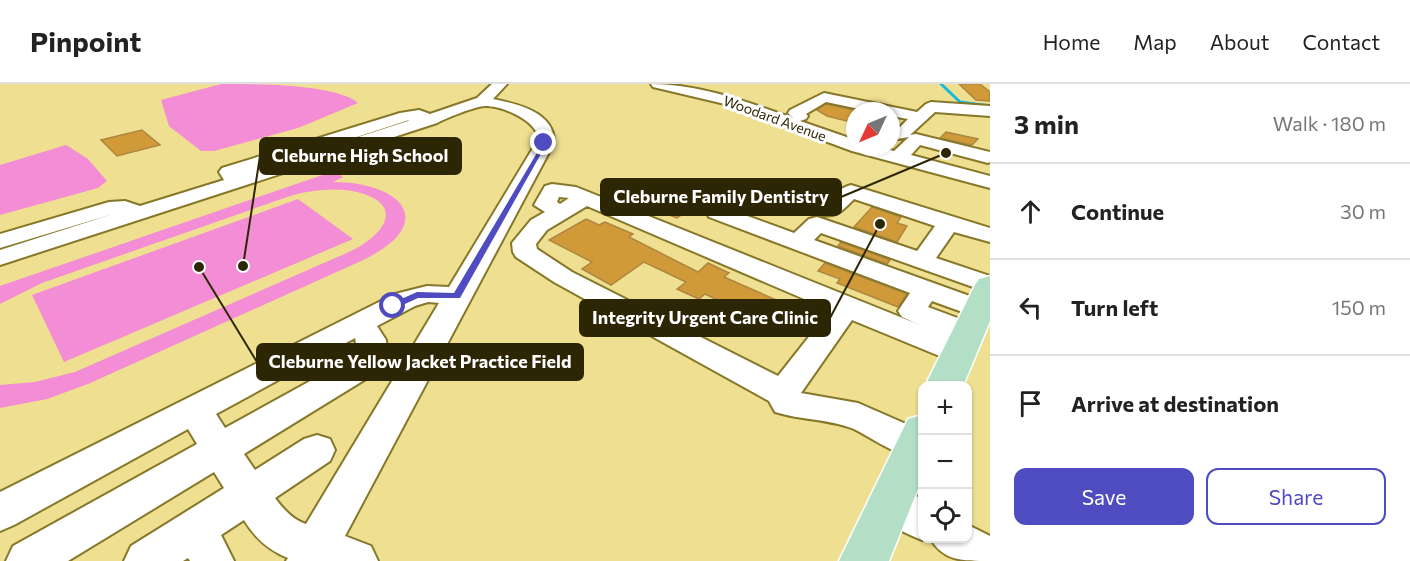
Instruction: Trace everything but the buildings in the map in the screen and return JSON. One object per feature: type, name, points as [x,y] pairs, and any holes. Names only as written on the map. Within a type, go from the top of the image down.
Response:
[{"type":"main road","points":[[946,381],[977,313]]},
{"type":"main road","points":[[869,559],[906,511],[918,444]]},
{"type":"street","name":"Woodard Avenue","points":[[658,84],[720,98],[846,143]]},
{"type":"street","points":[[0,258],[235,183],[328,147],[431,120],[491,93],[525,113],[544,128],[547,136],[312,554]]},
{"type":"street","points":[[800,116],[796,113],[824,97],[920,117]]},
{"type":"street","points":[[972,101],[990,103]]},
{"type":"street","points":[[900,134],[931,106],[990,111]]},
{"type":"street","points":[[780,120],[800,116],[846,127]]},
{"type":"street","points":[[897,158],[916,139],[989,158],[984,181]]},
{"type":"street","name":"Woodard Avenue","points":[[890,156],[984,181]]},
{"type":"street","points":[[830,210],[851,190],[990,235]]},
{"type":"street","points":[[918,438],[858,416],[787,403],[783,393],[562,277],[525,252],[524,243],[539,225],[585,198],[848,307],[977,313]]},
{"type":"street","points":[[0,241],[109,208],[125,207],[139,213]]},
{"type":"street","points":[[717,212],[925,289],[912,311],[977,313]]},
{"type":"street","points":[[922,261],[948,222]]},
{"type":"street","points":[[801,239],[817,224],[922,261],[977,313]]},
{"type":"street","points":[[0,512],[417,295],[457,296]]},
{"type":"street","points":[[783,393],[848,307]]},
{"type":"street","points":[[28,561],[363,366],[372,350],[372,342],[370,334],[359,324]]},
{"type":"street","points":[[194,410],[268,522],[312,554],[356,561]]},
{"type":"street","points":[[146,561],[204,545],[251,494],[317,450]]},
{"type":"shaded area","points":[[221,84],[294,86],[332,92],[358,103],[298,128],[214,151],[201,151],[169,126],[161,100]]},
{"type":"shaded area","points":[[66,145],[88,159],[107,181],[98,188],[0,215],[0,165]]},
{"type":"shaded area","points":[[334,171],[343,177],[333,182],[358,184],[378,189],[393,197],[403,208],[405,220],[400,233],[385,247],[361,261],[88,384],[47,399],[0,408],[0,385],[35,382],[75,372],[349,252],[371,239],[384,222],[386,213],[382,205],[373,198],[357,192],[322,190],[304,193],[42,283],[0,304],[0,286]]},
{"type":"shaded area","points":[[298,199],[353,239],[64,362],[32,295]]},
{"type":"waterway","points":[[941,84],[960,102],[990,106]]},
{"type":"place","name":"Cleburne Family Dentistry","points":[[946,153]]},
{"type":"place","name":"Integrity Urgent Care Clinic","points":[[880,224]]},
{"type":"place","name":"Cleburne High School","points":[[243,266]]},
{"type":"place","name":"Cleburne Yellow Jacket Practice Field","points":[[199,267]]},
{"type":"route","points":[[393,306],[417,295],[457,296],[544,143]]}]
